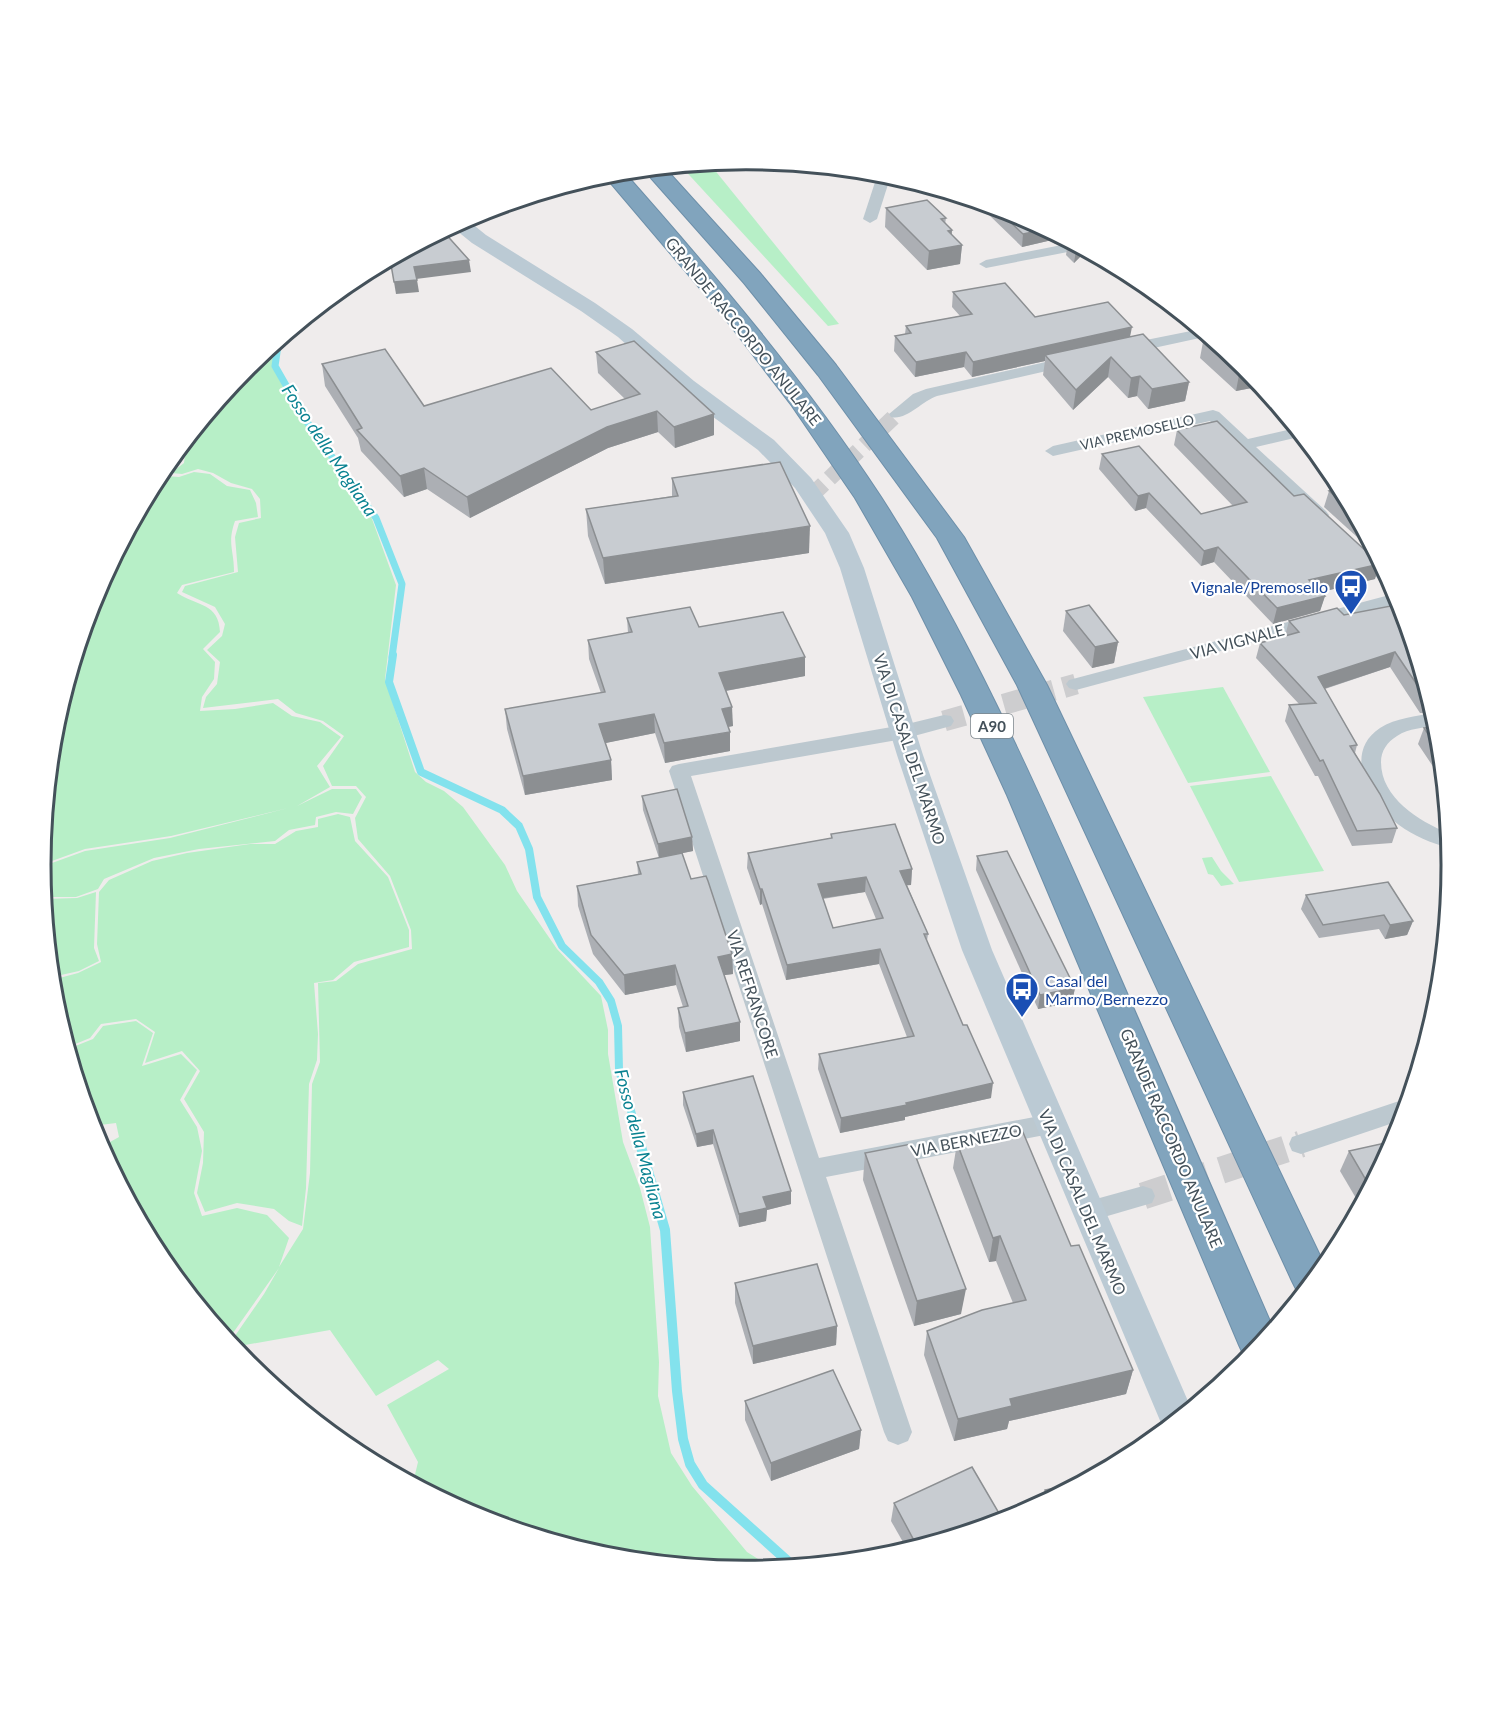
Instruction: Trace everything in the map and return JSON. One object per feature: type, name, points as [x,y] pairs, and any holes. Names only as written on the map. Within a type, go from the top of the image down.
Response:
[{"type":"highway","points":[[659,175],[752,278],[827,370],[950,537],[1032,685],[1308,1273]]},
{"type":"highway","name":"GRANDE RACCORDO ANULARE","points":[[620,181],[699,270],[786,378],[826,433],[868,498],[936,614],[1023,794],[1256,1336]]},
{"type":"main road","name":"VIA DI CASAL DEL MARMO","points":[[466,228],[625,333],[694,393],[766,445],[791,470],[818,504],[841,540],[977,950],[1174,1412]]},
{"type":"street","points":[[870,219],[882,183]]},
{"type":"street","points":[[986,264],[1067,248]]},
{"type":"street","points":[[1113,352],[1196,335]]},
{"type":"street","points":[[897,414],[919,397],[932,392],[1090,357]]},
{"type":"street","name":"VIA PREMOSELLO","points":[[1053,451],[1213,415],[1331,525]]},
{"type":"street","points":[[1246,444],[1291,434]]},
{"type":"street","points":[[1348,541],[1372,563]]},
{"type":"street","name":"VIA VIGNALE","points":[[1076,684],[1389,601]]},
{"type":"street","points":[[903,732],[944,721]]},
{"type":"street","points":[[1426,721],[1388,732],[1376,744],[1371,763],[1375,784],[1391,807],[1419,828],[1440,837]]},
{"type":"street","name":"VIA REFRANCORE","points":[[898,1432],[679,771],[903,732]]},
{"type":"street","points":[[1301,1144],[1395,1112]]},
{"type":"street","name":"VIA BERNEZZO","points":[[812,1170],[1050,1124]]},
{"type":"street","points":[[1088,1211],[1143,1196]]},
{"type":"green space","points":[[715,171],[839,324],[828,326],[687,172]]},
{"type":"green space","points":[[274,355],[272,366],[299,416],[372,519],[396,585],[385,679],[415,772],[463,807],[505,865],[517,891],[557,949],[601,996],[608,1030],[608,1054],[623,1142],[640,1188],[650,1227],[659,1362],[658,1396],[671,1453],[692,1486],[747,1552],[759,1559],[655,1554],[566,1536],[480,1507],[415,1475],[418,1462],[387,1405],[449,1369],[438,1360],[376,1396],[330,1330],[244,1345],[235,1336],[279,1268],[233,1333],[168,1251],[123,1172],[110,1142],[119,1137],[116,1123],[102,1125],[76,1046],[93,1039],[103,1026],[136,1021],[153,1033],[142,1066],[181,1054],[197,1070],[180,1100],[197,1127],[202,1151],[194,1193],[202,1216],[237,1208],[267,1215],[289,1238],[279,1267],[303,1229],[310,1173],[312,1084],[320,1062],[318,983],[336,981],[358,964],[412,949],[411,930],[390,876],[358,839],[355,818],[366,797],[356,786],[332,786],[323,766],[344,736],[323,721],[296,713],[278,699],[203,708],[206,697],[217,684],[220,662],[207,650],[222,636],[225,624],[215,607],[182,592],[185,586],[238,572],[235,537],[239,523],[261,518],[260,499],[252,489],[231,483],[213,473],[198,469],[182,474],[172,473],[184,463],[185,455],[223,406]]},
{"type":"green space","points":[[194,472],[210,474],[227,486],[250,490],[256,503],[258,517],[235,521],[231,541],[234,572],[182,585],[177,593],[206,606],[216,616],[219,623],[220,632],[203,649],[215,662],[214,679],[202,697],[200,711],[235,709],[273,703],[292,716],[320,722],[341,737],[317,766],[330,787],[297,806],[332,789],[356,789],[362,797],[353,814],[336,812],[316,817],[315,825],[289,830],[275,841],[199,849],[154,858],[104,879],[98,889],[76,897],[52,897],[51,863],[85,851],[170,838],[288,808],[171,836],[85,849],[51,861],[52,819],[64,729],[88,641],[123,557],[169,476],[179,477]]},
{"type":"green space","points":[[1223,687],[1270,772],[1188,783],[1143,697]]},
{"type":"green space","points":[[1271,776],[1324,871],[1239,882],[1190,786]]},
{"type":"green space","points":[[338,814],[350,817],[355,841],[388,877],[409,930],[409,947],[354,962],[333,980],[314,983],[318,1034],[317,1060],[309,1084],[306,1188],[302,1226],[289,1221],[274,1209],[237,1203],[205,1212],[197,1193],[203,1163],[204,1132],[184,1099],[200,1071],[182,1051],[145,1063],[155,1032],[136,1019],[101,1024],[90,1038],[75,1044],[61,978],[78,973],[101,962],[97,944],[99,892],[109,880],[152,861],[187,853],[250,844],[275,844],[296,831],[318,827],[318,819]]},
{"type":"green space","points":[[1212,857],[1221,871],[1234,884],[1221,886],[1213,875],[1208,874],[1202,858]]},
{"type":"green space","points":[[96,892],[94,948],[99,961],[79,971],[60,975],[52,899],[77,898]]},
{"type":"building","points":[[927,200],[946,218],[941,219],[952,230],[948,231],[962,245],[929,251],[886,208]]},
{"type":"building","points":[[1009,221],[1033,232],[1023,234]]},
{"type":"building","points":[[448,237],[469,260],[414,267],[417,280],[394,282],[391,268]]},
{"type":"building","points":[[1005,283],[1035,317],[1108,302],[1132,327],[973,362],[966,352],[916,362],[895,336],[911,333],[906,326],[972,314],[953,292]]},
{"type":"building","points":[[1143,334],[1189,382],[1152,389],[1140,376],[1131,378],[1111,357],[1076,390],[1045,355]]},
{"type":"building","points":[[634,341],[714,414],[674,427],[657,411],[607,427],[467,497],[424,468],[400,476],[357,430],[362,428],[322,364],[385,349],[424,406],[551,368],[591,410],[640,394],[596,352]]},
{"type":"building","points":[[1217,421],[1294,496],[1304,494],[1366,551],[1373,566],[1309,580],[1325,596],[1277,608],[1218,547],[1204,551],[1149,493],[1138,496],[1102,454],[1139,446],[1201,514],[1247,502],[1177,430]]},
{"type":"building","points":[[780,462],[810,526],[603,558],[586,509],[678,496],[672,478]]},
{"type":"building","points":[[1089,605],[1118,642],[1095,647],[1066,611]]},
{"type":"building","points":[[1391,606],[1417,684],[1395,652],[1318,677],[1357,745],[1350,746],[1380,794],[1397,828],[1357,831],[1323,760],[1320,761],[1289,705],[1316,703],[1260,643],[1299,632],[1289,621],[1337,608],[1344,615]]},
{"type":"building","points":[[690,607],[699,627],[783,612],[805,657],[719,673],[732,707],[722,709],[730,732],[664,743],[654,714],[599,724],[611,760],[523,776],[505,709],[605,692],[588,640],[632,632],[627,618]]},
{"type":"building","points":[[677,789],[692,837],[658,844],[642,796]]},
{"type":"building","points":[[895,824],[912,869],[900,871],[928,934],[924,934],[963,1025],[967,1025],[993,1083],[906,1103],[907,1105],[841,1118],[819,1054],[914,1036],[880,949],[787,965],[748,853],[832,838],[831,834]],"holes":[[[866,877],[883,918],[833,928],[818,884]]]},
{"type":"building","points":[[1007,851],[1075,988],[1040,995],[977,856]]},
{"type":"building","points":[[682,853],[691,879],[706,876],[708,881],[732,954],[718,957],[740,1022],[685,1033],[678,1008],[688,1006],[675,965],[624,975],[591,935],[577,886],[641,874],[637,862]]},
{"type":"building","points":[[1388,882],[1413,921],[1390,925],[1384,915],[1323,925],[1306,895]]},
{"type":"building","points":[[753,1076],[791,1191],[763,1197],[767,1208],[739,1214],[713,1130],[696,1134],[683,1092]]},
{"type":"building","points":[[1022,1130],[1071,1246],[1079,1245],[1133,1370],[1010,1399],[1012,1406],[958,1419],[927,1331],[982,1310],[1026,1300],[1000,1236],[993,1238],[957,1143]]},
{"type":"building","points":[[911,1144],[966,1289],[917,1301],[865,1153]]},
{"type":"building","points":[[1382,1144],[1365,1179],[1349,1151]]},
{"type":"building","points":[[817,1264],[837,1326],[753,1346],[735,1283]]},
{"type":"building","points":[[833,1370],[861,1430],[771,1463],[745,1401]]},
{"type":"building","points":[[972,1467],[998,1512],[913,1539],[894,1503]]},
{"type":"waterway","name":"Fosso della Magliana","points":[[277,352],[275,366],[307,422],[376,518],[402,584],[392,657]]},
{"type":"waterway","name":"Fosso della Magliana","points":[[393,655],[389,682],[421,772],[502,810],[519,826],[529,849],[537,897],[562,946],[599,982],[611,1001],[618,1026],[619,1070],[636,1128]]},
{"type":"waterway","name":"Fosso della Magliana","points":[[635,1126],[665,1230],[677,1391],[683,1439],[690,1464],[703,1485],[785,1558]]},
{"type":"tunnel","points":[[812,495],[897,414]]},
{"type":"tunnel","points":[[944,721],[1076,684]]},
{"type":"tunnel","points":[[1143,1196],[1301,1144]]},
{"type":"place","name":"Vignale/Premosello","points":[[1351,615]]},
{"type":"place","name":"Casal del Marmo/Bernezzo","points":[[1022,1018]]}]
